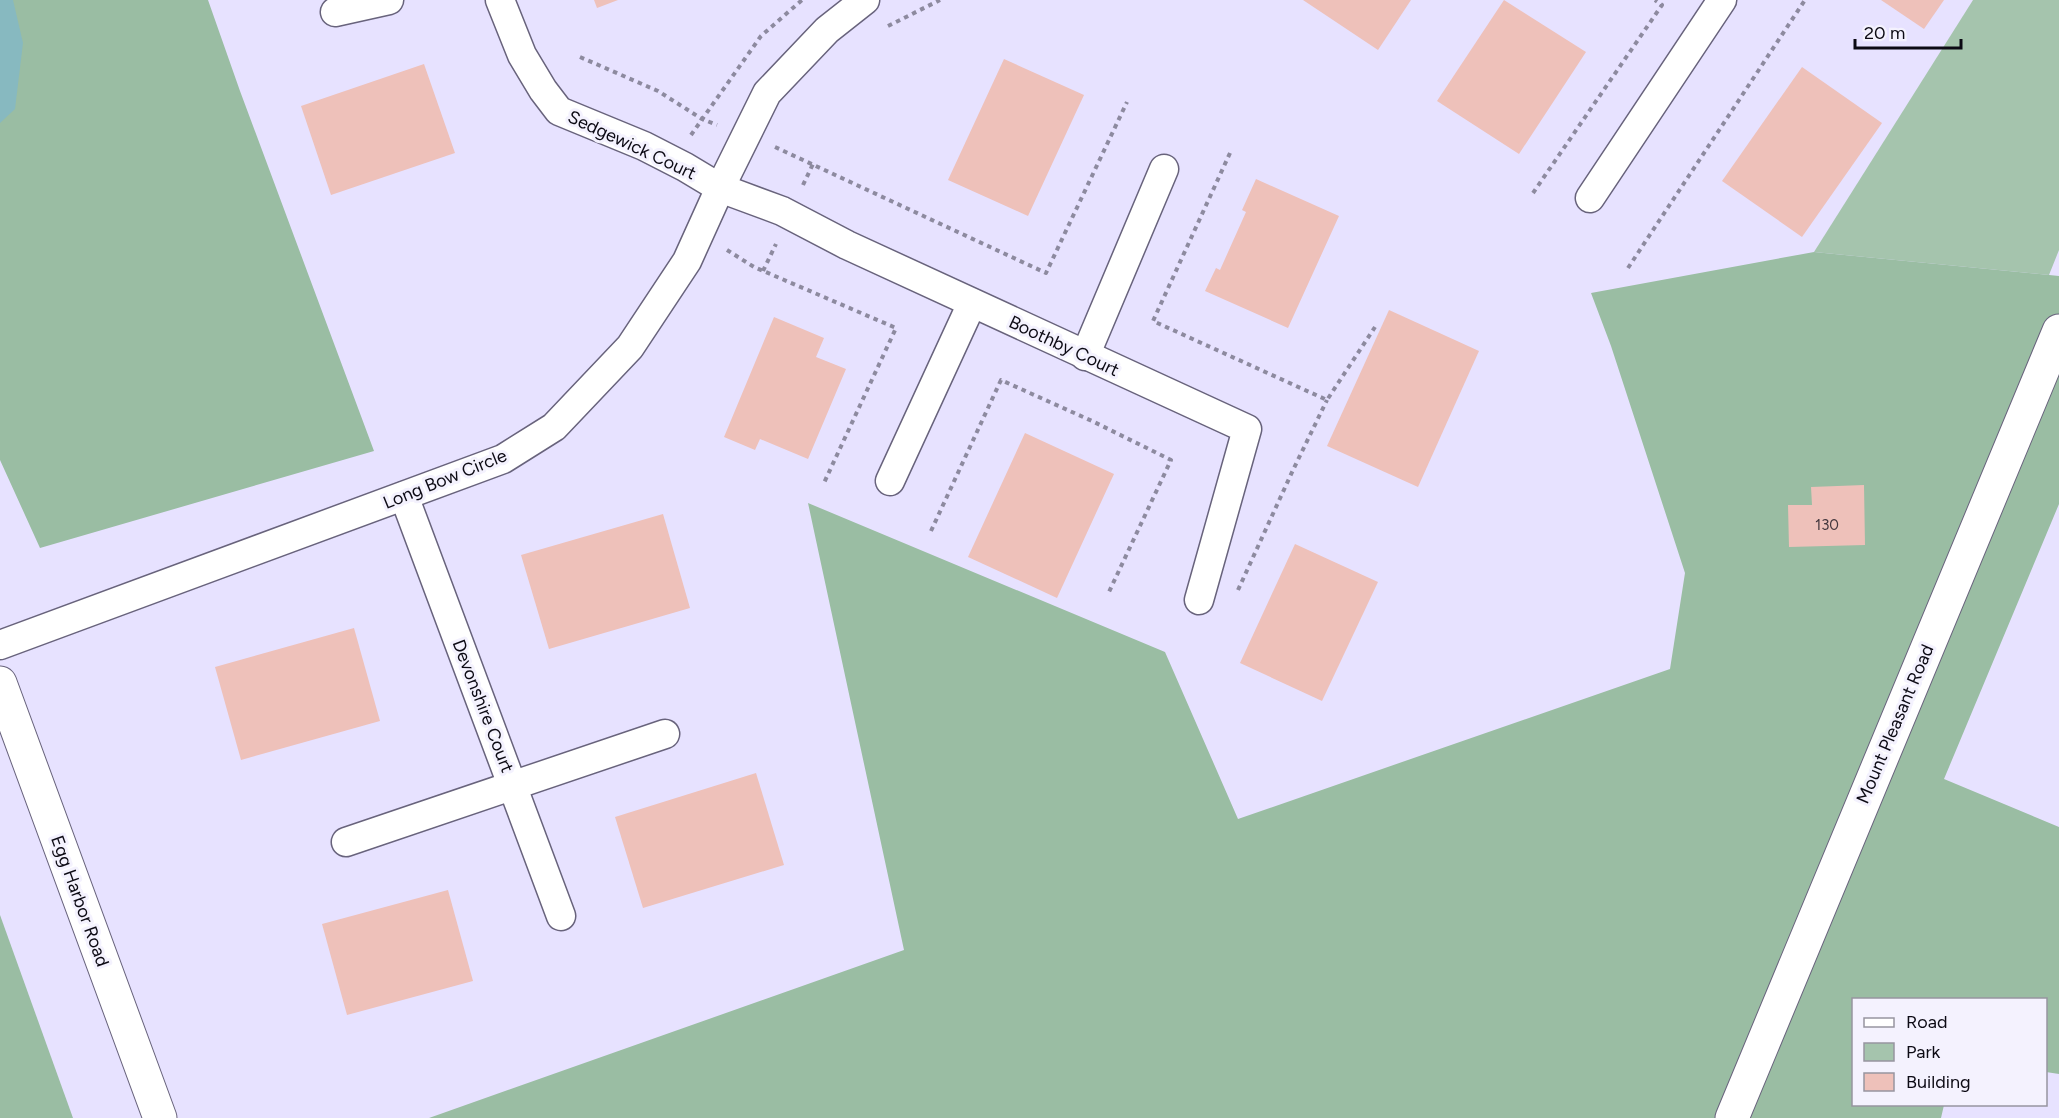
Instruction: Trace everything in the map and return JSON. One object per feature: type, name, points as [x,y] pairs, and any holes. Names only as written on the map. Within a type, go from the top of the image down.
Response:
[{"type":"street","points":[[336,12],[389,0]]},
{"type":"street","name":"Sedgewick Court","points":[[500,0],[522,55],[543,90],[560,111],[673,160],[720,188]]},
{"type":"street","name":"Long Bow Circle","points":[[0,645],[503,459],[554,427],[630,346],[687,261],[767,93],[827,30],[865,0]]},
{"type":"street","points":[[1590,198],[1722,0]]},
{"type":"street","points":[[1085,356],[1164,169]]},
{"type":"street","name":"Boothby Court","points":[[720,188],[782,211],[848,245],[1085,356],[1248,429],[1199,600]]},
{"type":"street","points":[[890,481],[972,303]]},
{"type":"street","name":"Mount Pleasant Road","points":[[1732,1118],[2059,332]]},
{"type":"street","name":"Devonshire Court","points":[[404,496],[561,916]]},
{"type":"street","name":"Egg Harbor Road","points":[[0,683],[160,1118]]},
{"type":"street","points":[[346,842],[665,734]]},
{"type":"path","points":[[673,160],[761,36],[802,0]]},
{"type":"path","points":[[887,26],[940,0]]},
{"type":"path","points":[[1533,193],[1662,5],[1655,0]]},
{"type":"path","points":[[1628,268],[1805,0]]},
{"type":"path","points":[[580,57],[658,91],[702,119],[722,126]]},
{"type":"path","points":[[770,145],[1046,273],[1127,102]]},
{"type":"path","points":[[1230,153],[1153,321],[1327,400]]},
{"type":"path","points":[[699,233],[754,267],[896,328],[822,485]]},
{"type":"path","points":[[1234,599],[1327,400],[1375,327]]},
{"type":"path","points":[[931,531],[1001,380],[1171,460],[1108,594]]},
{"type":"green space","points":[[1973,0],[2059,0],[2059,250],[2049,275],[1814,252]]},
{"type":"shaded area","points":[[0,0],[208,0],[374,451],[40,548],[0,460]]},
{"type":"shaded area","points":[[0,0],[13,0],[23,43],[15,109],[0,123]]},
{"type":"shaded area","points":[[1814,252],[2059,276],[2059,504],[1944,779],[2059,827],[2059,1074],[2047,1072],[2047,998],[1852,998],[1852,1106],[1944,1106],[1941,1118],[429,1118],[904,950],[808,503],[1165,652],[1238,819],[1670,669],[1685,573],[1611,346],[1591,293]]},
{"type":"shaded area","points":[[0,915],[73,1118],[0,1118]]},
{"type":"building","points":[[594,0],[618,0],[597,8]]},
{"type":"building","points":[[1303,0],[1411,0],[1378,50]]},
{"type":"building","points":[[1504,0],[1586,52],[1519,154],[1437,101]]},
{"type":"building","points":[[1881,0],[1944,0],[1924,29]]},
{"type":"building","points":[[1004,59],[1084,95],[1028,216],[948,180]]},
{"type":"building","points":[[424,64],[455,153],[331,195],[301,106]]},
{"type":"building","points":[[1802,67],[1882,123],[1802,237],[1722,181]]},
{"type":"building","points":[[1256,179],[1339,216],[1288,328],[1205,291],[1216,268],[1220,270],[1246,212],[1242,210]]},
{"type":"building","points":[[1389,310],[1479,351],[1418,487],[1327,446]]},
{"type":"building","points":[[774,317],[824,338],[816,357],[846,369],[808,459],[760,439],[755,450],[724,437]]},
{"type":"building","points":[[1025,433],[1114,474],[1057,598],[968,557]]},
{"type":"building","points":[[1864,485],[1865,545],[1789,547],[1788,505],[1812,505],[1811,487]]},
{"type":"building","points":[[663,514],[690,608],[549,649],[521,555]]},
{"type":"building","points":[[1295,544],[1378,582],[1322,701],[1240,663]]},
{"type":"building","points":[[354,628],[380,721],[241,760],[215,667]]},
{"type":"building","points":[[756,773],[784,865],[643,908],[615,817]]},
{"type":"building","points":[[448,890],[473,981],[347,1015],[322,924]]}]
